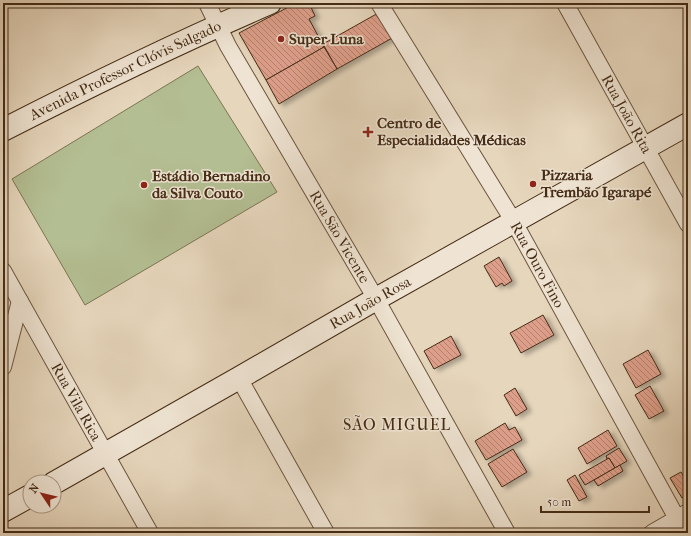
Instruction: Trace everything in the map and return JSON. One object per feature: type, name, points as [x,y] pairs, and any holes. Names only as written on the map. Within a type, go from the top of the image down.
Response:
[{"type":"main road","name":"Avenida Professor Clóvis Salgado","points":[[3,130],[108,76],[217,25],[270,3]]},
{"type":"main road","name":"Rua João Rosa","points":[[62,479],[376,299],[688,124]]},
{"type":"main road","points":[[3,511],[22,500]]},
{"type":"street","name":"Rua São Vicente","points":[[207,3],[217,25],[376,299],[507,533]]},
{"type":"street","name":"Rua Ouro Fino","points":[[379,3],[514,222],[682,516],[685,533]]},
{"type":"street","name":"Rua João Rita","points":[[565,3],[688,224]]},
{"type":"street","name":"Rua Vila Rica","points":[[3,271],[150,533]]},
{"type":"street","points":[[3,367],[20,301]]},
{"type":"street","points":[[239,378],[326,533]]},
{"type":"street","points":[[652,533],[682,516]]},
{"type":"green space","name":"Estádio Bernadino da Silva Couto","points":[[198,66],[277,192],[85,305],[12,179]]},
{"type":"building","name":"Super Luna","points":[[296,3],[309,3],[315,16],[309,19],[324,47],[266,80],[239,33]]},
{"type":"building","points":[[380,12],[394,37],[337,69],[323,44]]},
{"type":"building","points":[[324,47],[337,69],[279,104],[266,80]]},
{"type":"building","points":[[499,257],[512,281],[504,286],[502,283],[496,287],[484,266]]},
{"type":"building","points":[[543,315],[554,335],[521,353],[510,333]]},
{"type":"building","points":[[451,336],[461,355],[434,369],[424,351]]},
{"type":"building","points":[[648,350],[661,374],[636,388],[623,364]]},
{"type":"building","points":[[650,386],[664,411],[649,419],[635,395]]},
{"type":"building","points":[[515,388],[527,409],[516,416],[504,395]]},
{"type":"building","points":[[505,423],[509,430],[515,427],[522,440],[486,460],[475,441]]},
{"type":"building","points":[[608,430],[617,446],[587,464],[578,448]]},
{"type":"building","points":[[619,448],[627,461],[615,468],[606,456]]},
{"type":"building","points":[[513,449],[527,472],[502,487],[488,464]]},
{"type":"building","points":[[609,458],[615,468],[585,485],[579,475]]},
{"type":"building","points":[[620,465],[623,471],[598,486],[594,480]]},
{"type":"building","points":[[681,472],[688,484],[688,495],[682,498],[670,478]]},
{"type":"building","points":[[575,475],[587,497],[579,501],[567,480]]},
{"type":"place","name":"Super Luna","points":[[281,39]]},
{"type":"place","name":"Centro de Especialidades Médicas","points":[[368,132]]},
{"type":"place","name":"Pizzaria Trembão Igarapé","points":[[533,184]]},
{"type":"place","name":"Estádio Bernadino da Silva Couto","points":[[144,185]]},
{"type":"district","name":"SÃO MIGUEL","points":[[397,424]]}]
